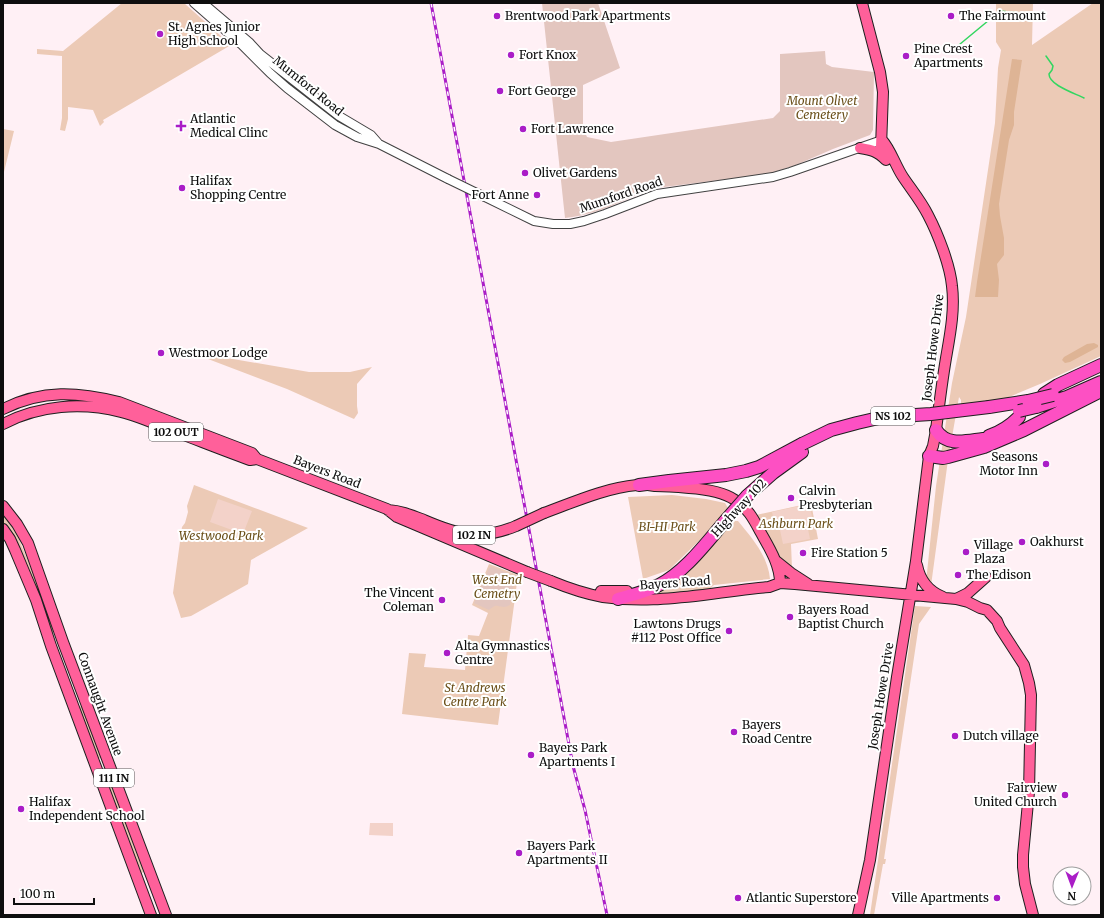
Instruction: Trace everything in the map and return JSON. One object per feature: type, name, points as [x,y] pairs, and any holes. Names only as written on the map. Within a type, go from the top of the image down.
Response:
[{"type":"highway","points":[[1048,394],[1058,385],[1101,365]]},
{"type":"highway","name":"Highway 102","points":[[639,485],[726,475],[746,471],[759,467],[802,448],[831,430],[857,422],[883,417],[989,411],[1019,414],[1048,394],[1074,387],[1101,374]]},
{"type":"highway","name":"Highway 102","points":[[989,411],[1011,405],[1032,404],[1067,398],[1101,382]]},
{"type":"highway","points":[[929,456],[943,458],[984,447],[1024,430],[1101,391]]},
{"type":"highway","points":[[929,456],[963,446],[997,433],[1011,425],[1019,414]]},
{"type":"highway","points":[[936,430],[942,438],[951,441],[957,442],[983,439]]},
{"type":"highway","name":"Highway 102","points":[[622,595],[666,578],[682,568],[694,557],[747,496],[802,448]]},
{"type":"main road","name":"Joseph Howe Drive","points":[[858,915],[870,860],[892,709],[916,561],[929,456],[928,445],[943,338],[946,302],[946,284],[941,264],[925,222],[915,203],[886,160],[881,148],[883,92],[880,72],[862,3]]},
{"type":"main road","name":"Joseph Howe Drive","points":[[882,140],[887,146],[892,159],[928,214],[950,271],[952,311],[936,430],[933,446],[929,456]]},
{"type":"main road","points":[[860,148],[873,150],[886,160]]},
{"type":"main road","points":[[61,394],[65,401],[71,405],[81,406]]},
{"type":"main road","name":"Bayers Road","points":[[3,409],[30,398],[61,394],[100,397],[120,402],[252,453],[257,459],[387,510],[396,517],[527,572],[575,589],[580,588],[610,591],[643,600],[662,600],[769,587],[780,584],[809,585],[952,599]]},
{"type":"main road","points":[[31,412],[36,405],[38,397]]},
{"type":"main road","name":"Bayers Road","points":[[3,424],[31,412],[63,407],[81,406],[108,409],[122,412],[250,460],[257,459]]},
{"type":"main road","name":"Bayers Road","points":[[387,510],[399,510],[448,530],[464,534],[491,534],[516,526],[596,494],[621,487],[639,485],[702,489],[719,492],[734,499],[744,506],[751,515],[776,561]]},
{"type":"main road","name":"Connaught Avenue","points":[[3,506],[17,524],[28,543],[63,642],[166,915]]},
{"type":"main road","name":"Connaught Avenue","points":[[3,529],[10,539],[36,600],[51,646],[151,915]]},
{"type":"main road","points":[[776,561],[780,584]]},
{"type":"main road","points":[[776,561],[809,585]]},
{"type":"main road","points":[[916,561],[920,578],[933,591],[939,595],[968,602],[980,608],[983,615],[992,624],[1000,628],[1020,658],[1027,674],[1030,692],[1029,792],[1023,867],[1025,884],[1033,915]]},
{"type":"main road","points":[[952,599],[968,593],[986,577]]},
{"type":"main road","points":[[138,881],[151,876]]},
{"type":"street","name":"Mumford Road","points":[[194,3],[242,45],[287,88],[335,125],[357,137],[379,144],[534,221],[553,224],[570,224],[584,221],[657,194],[773,177],[882,140]]},
{"type":"street","name":"Mumford Road","points":[[203,3],[249,42],[260,54],[339,116],[371,135],[379,144]]},
{"type":"green space","points":[[122,3],[184,3],[231,45],[103,120],[104,122],[100,126],[93,110],[68,107],[68,119],[65,131],[60,130],[62,118],[62,56],[37,54],[37,49],[63,51]]},
{"type":"green space","name":"Mount Olivet Cemetery","points":[[542,3],[598,3],[620,68],[583,85],[583,128],[587,137],[611,142],[773,118],[780,111],[780,54],[825,51],[826,64],[832,67],[874,72],[873,130],[870,135],[796,165],[768,174],[656,188],[602,209],[583,215],[565,218]]},
{"type":"green space","points":[[996,3],[1033,3],[1032,45],[1093,3],[1101,3],[1101,356],[1002,400],[961,406],[961,400],[959,397],[948,460],[930,593],[925,592],[936,486],[952,383],[966,317],[995,123],[998,68],[1001,50],[996,42]]},
{"type":"green space","points":[[3,129],[14,131],[3,176]]},
{"type":"green space","points":[[187,351],[309,372],[350,372],[372,367],[357,384],[358,413],[354,419],[287,389]]},
{"type":"green space","name":"Westwood Park","points":[[194,485],[308,528],[251,560],[248,584],[191,616],[181,618],[173,593],[182,527],[185,523],[188,512],[187,506]]},
{"type":"green space","name":"BI-HI Park","points":[[672,495],[725,503],[728,508],[703,537],[669,570],[643,579],[628,497]]},
{"type":"green space","points":[[218,499],[252,511],[243,534],[210,522]]},
{"type":"green space","name":"Ashburn Park","points":[[811,503],[818,539],[791,544],[792,568],[783,564],[756,515]]},
{"type":"green space","points":[[809,504],[813,521],[776,529],[772,512]]},
{"type":"green space","points":[[3,513],[18,537],[55,632],[51,632],[11,535],[3,523]]},
{"type":"green space","name":"BI-HI Park","points":[[732,521],[738,521],[763,555],[769,571],[770,579],[714,585],[707,591],[654,597],[640,595]]},
{"type":"green space","points":[[807,524],[810,539],[783,544],[780,530]]},
{"type":"green space","name":"St Andrews Centre Park","points":[[489,564],[518,575],[498,725],[402,714],[409,653],[426,654],[424,667],[465,670],[468,635],[479,636],[488,613],[472,605]]},
{"type":"green space","name":"West End Cemetry","points":[[492,567],[515,576],[510,605],[505,607],[495,606],[489,610],[474,603],[489,568]]},
{"type":"green space","points":[[915,606],[931,607],[919,624],[884,859],[886,859],[885,864],[883,864],[874,915],[870,915]]},
{"type":"green space","points":[[81,706],[101,756],[98,759],[79,707]]},
{"type":"green space","points":[[106,771],[144,871],[141,874],[102,773]]},
{"type":"green space","points":[[370,823],[393,823],[393,836],[369,835]]},
{"type":"shaded area","points":[[1012,59],[1022,60],[1014,112],[1014,125],[1009,140],[999,204],[1004,238],[1004,255],[997,264],[999,280],[998,297],[975,297],[977,282]]},
{"type":"shaded area","points":[[1094,343],[1098,345],[1098,347],[1070,362],[1065,363],[1062,360],[1064,357],[1087,344]]},
{"type":"waterway","points":[[948,54],[1000,11],[1026,14]]},
{"type":"waterway","points":[[1046,56],[1053,66],[1049,74],[1053,82],[1084,98]]},
{"type":"railway","points":[[431,3],[573,766],[585,810],[607,915]]},
{"type":"place","name":"Brentwood Park Apartments","points":[[497,16]]},
{"type":"place","name":"The Fairmount","points":[[951,16]]},
{"type":"place","name":"St. Agnes Junior High School","points":[[160,34]]},
{"type":"place","name":"Fort Knox","points":[[511,55]]},
{"type":"place","name":"Pine Crest Apartments","points":[[906,56]]},
{"type":"place","name":"Fort George","points":[[500,91]]},
{"type":"place","name":"Atlantic Medical Clinc","points":[[181,126]]},
{"type":"place","name":"Fort Lawrence","points":[[523,129]]},
{"type":"place","name":"Olivet Gardens","points":[[525,173]]},
{"type":"place","name":"Halifax Shopping Centre","points":[[182,188]]},
{"type":"place","name":"Fort Anne","points":[[537,195]]},
{"type":"place","name":"Westmoor Lodge","points":[[161,353]]},
{"type":"place","name":"Seasons Motor Inn","points":[[1046,464]]},
{"type":"place","name":"Calvin Presbyterian","points":[[791,498]]},
{"type":"place","name":"Oakhurst","points":[[1022,542]]},
{"type":"place","name":"Village Plaza","points":[[966,552]]},
{"type":"place","name":"Fire Station 5","points":[[803,553]]},
{"type":"place","name":"The Edison","points":[[958,575]]},
{"type":"place","name":"The Vincent Coleman","points":[[442,600]]},
{"type":"place","name":"Bayers Road Baptist Church","points":[[790,617]]},
{"type":"place","name":"Lawtons Drugs #112 Post Office","points":[[729,631]]},
{"type":"place","name":"Alta Gymnastics Centre","points":[[447,653]]},
{"type":"place","name":"Bayers Road Centre","points":[[734,732]]},
{"type":"place","name":"Dutch village","points":[[955,736]]},
{"type":"place","name":"Bayers Park Apartments I","points":[[531,755]]},
{"type":"place","name":"Fairview United Church","points":[[1065,795]]},
{"type":"place","name":"Halifax Independent School","points":[[21,809]]},
{"type":"place","name":"Bayers Park Apartments II","points":[[519,853]]},
{"type":"place","name":"Atlantic Superstore","points":[[738,898]]},
{"type":"place","name":"Ville Apartments","points":[[997,898]]}]
